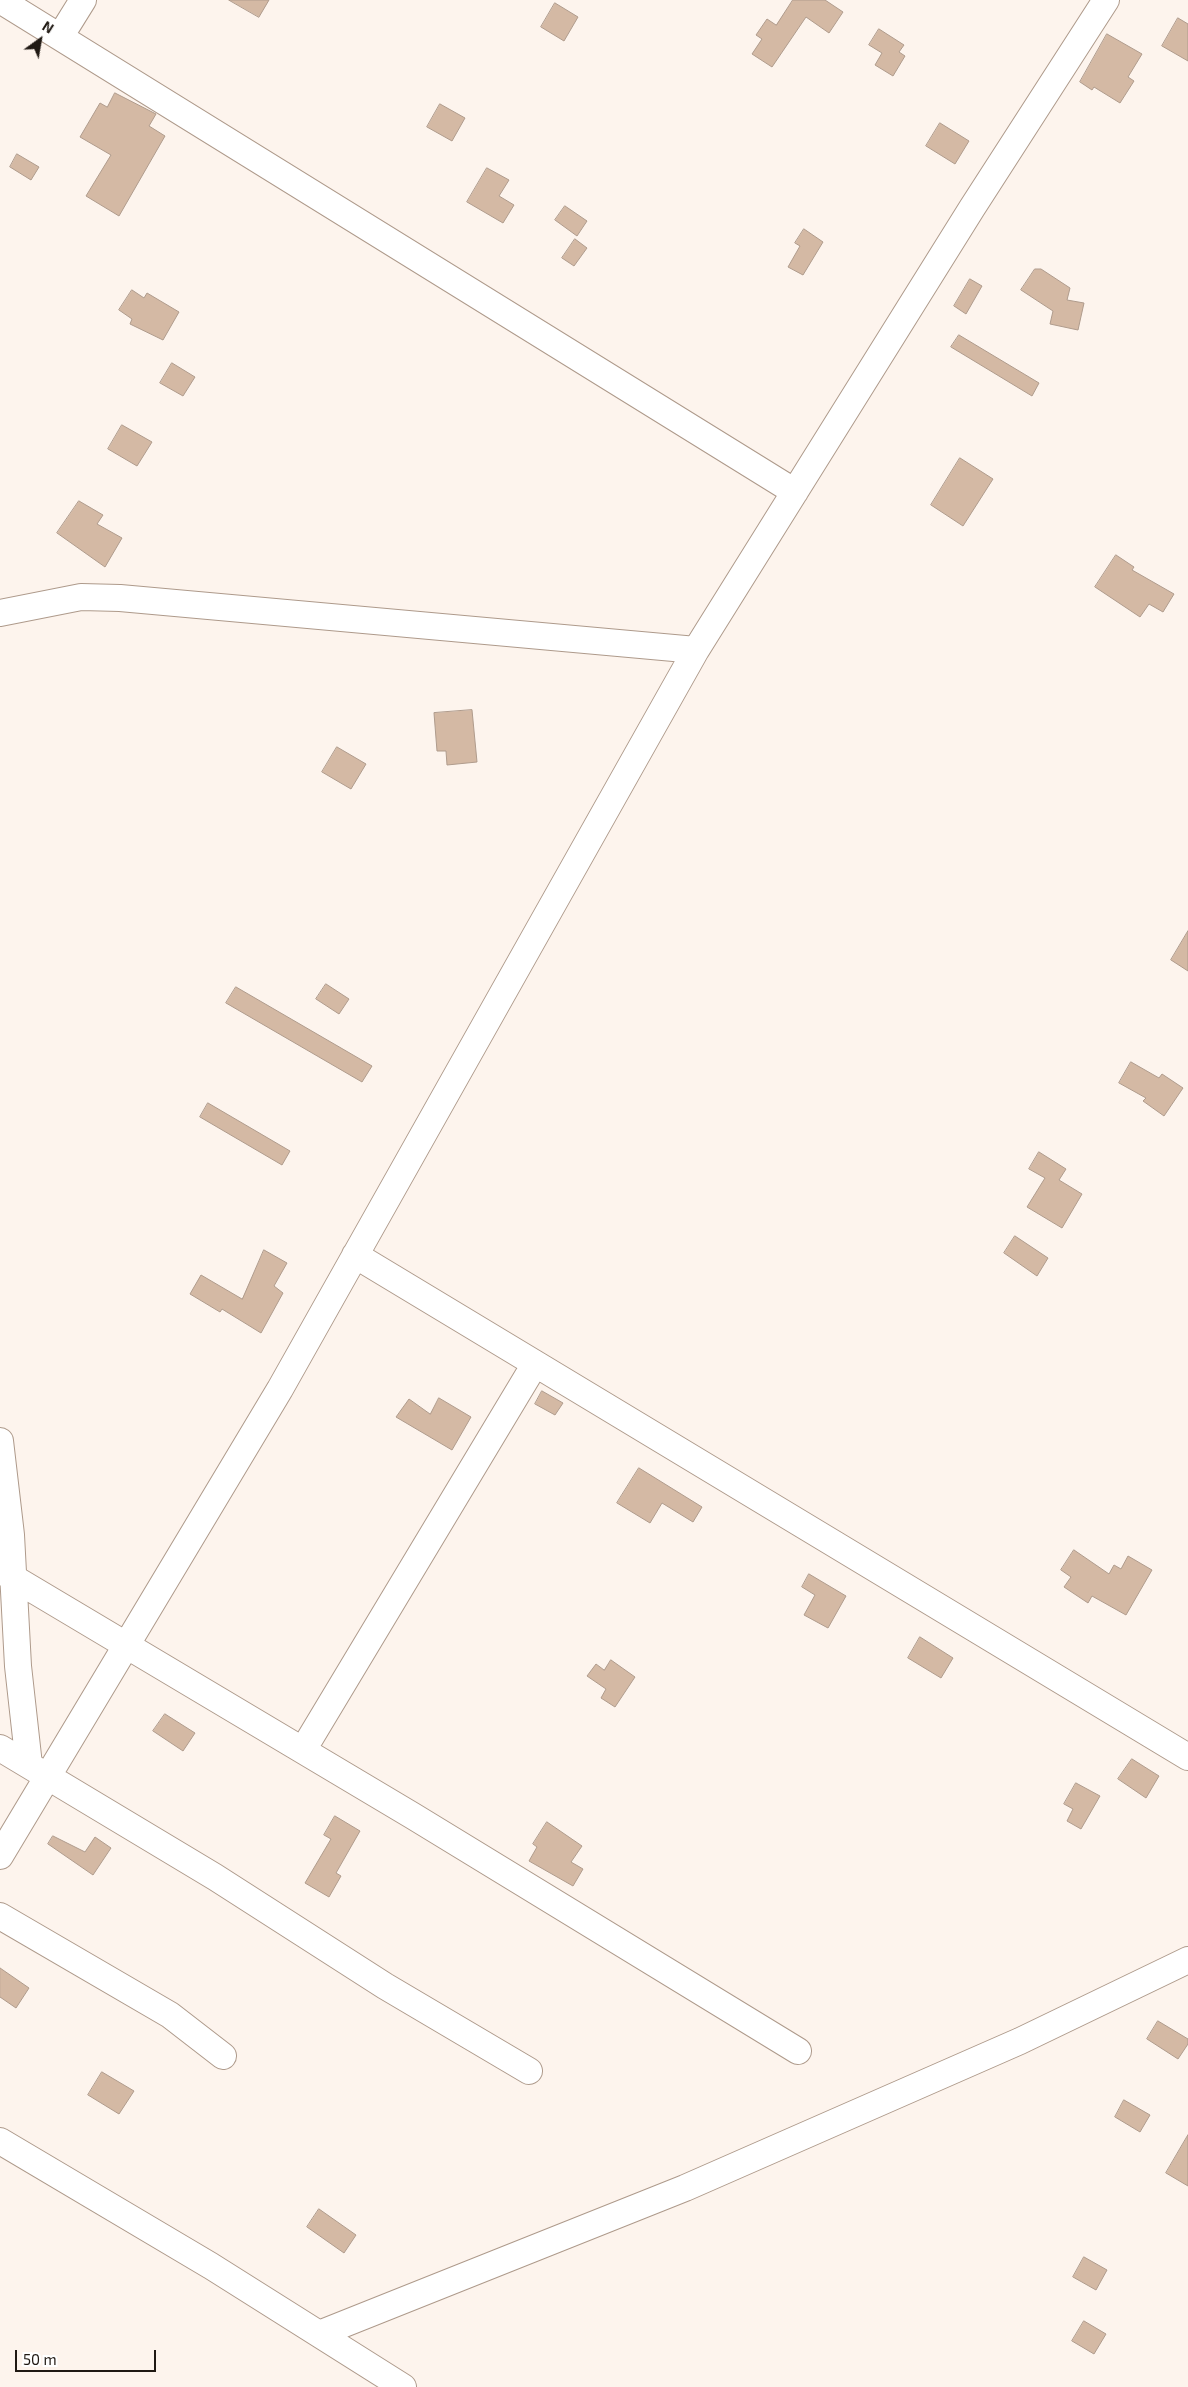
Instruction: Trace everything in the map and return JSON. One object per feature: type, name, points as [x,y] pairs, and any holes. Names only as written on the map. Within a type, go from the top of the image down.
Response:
[{"type":"street","points":[[0,0],[795,492]]},
{"type":"street","points":[[60,37],[83,0]]},
{"type":"street","points":[[0,1856],[38,1771],[126,1646],[280,1388],[696,650],[972,208],[1106,0]]},
{"type":"street","points":[[0,613],[81,597],[120,598],[696,650]]},
{"type":"street","points":[[355,1255],[1188,1757]]},
{"type":"street","points":[[303,1750],[535,1364]]},
{"type":"street","points":[[0,1441],[7,1574],[18,1666],[38,1771]]},
{"type":"street","points":[[7,1574],[303,1750],[798,2051]]},
{"type":"street","points":[[0,1748],[214,1877],[385,1986],[529,2071]]},
{"type":"street","points":[[0,1916],[170,2014],[223,2056]]},
{"type":"street","points":[[318,2334],[694,2184],[1020,2041],[1188,1960]]},
{"type":"street","points":[[0,2141],[211,2266],[403,2387]]},
{"type":"building","points":[[229,0],[269,0],[259,17]]},
{"type":"building","points":[[793,0],[825,0],[843,12],[829,33],[806,17],[772,67],[752,54],[762,39],[756,35],[767,19],[776,25]]},
{"type":"building","points":[[555,3],[578,17],[564,41],[541,27]]},
{"type":"building","points":[[1178,18],[1188,24],[1188,61],[1162,46]]},
{"type":"building","points":[[879,29],[904,45],[899,52],[905,56],[893,76],[875,65],[882,53],[869,45]]},
{"type":"building","points":[[1107,34],[1142,54],[1128,77],[1134,81],[1120,103],[1094,87],[1092,90],[1080,82]]},
{"type":"building","points":[[115,93],[156,114],[149,126],[165,136],[119,216],[86,196],[111,155],[80,137],[100,103],[107,107]]},
{"type":"building","points":[[440,104],[465,118],[452,141],[427,127]]},
{"type":"building","points":[[940,123],[969,141],[955,164],[926,146]]},
{"type":"building","points":[[17,154],[39,167],[31,180],[10,167]]},
{"type":"building","points":[[487,168],[509,180],[499,196],[514,205],[503,223],[467,202]]},
{"type":"building","points":[[565,206],[587,221],[577,236],[555,220]]},
{"type":"building","points":[[804,229],[823,242],[803,275],[788,267],[800,246],[795,243]]},
{"type":"building","points":[[575,239],[587,248],[574,266],[562,258]]},
{"type":"building","points":[[1035,269],[1041,269],[1070,288],[1067,300],[1084,303],[1078,330],[1050,324],[1053,311],[1021,290]]},
{"type":"building","points":[[970,279],[982,286],[966,314],[954,306]]},
{"type":"building","points":[[132,290],[144,298],[147,293],[179,312],[163,340],[130,324],[132,319],[119,310]]},
{"type":"building","points":[[959,335],[1039,383],[1032,396],[951,347]]},
{"type":"building","points":[[172,363],[195,377],[183,396],[160,383]]},
{"type":"building","points":[[122,425],[152,442],[137,466],[108,449]]},
{"type":"building","points":[[960,458],[993,479],[963,526],[931,505]]},
{"type":"building","points":[[79,501],[103,515],[97,524],[122,538],[105,567],[57,533]]},
{"type":"building","points":[[1116,555],[1134,567],[1132,570],[1174,594],[1163,612],[1149,604],[1140,617],[1095,587]]},
{"type":"building","points":[[472,710],[477,762],[447,765],[446,751],[437,751],[434,713]]},
{"type":"building","points":[[337,747],[366,764],[351,789],[322,772]]},
{"type":"building","points":[[1188,931],[1188,971],[1171,960]]},
{"type":"building","points":[[326,984],[349,999],[339,1014],[316,999]]},
{"type":"building","points":[[236,987],[372,1066],[362,1082],[226,1003]]},
{"type":"building","points":[[1131,1062],[1159,1078],[1162,1074],[1183,1088],[1164,1116],[1143,1101],[1146,1098],[1119,1083]]},
{"type":"building","points":[[208,1103],[290,1151],[282,1165],[200,1117]]},
{"type":"building","points":[[1039,1152],[1066,1169],[1059,1180],[1082,1194],[1062,1228],[1027,1207],[1045,1178],[1029,1169]]},
{"type":"building","points":[[1015,1236],[1048,1258],[1037,1276],[1004,1253]]},
{"type":"building","points":[[264,1250],[287,1263],[274,1286],[283,1293],[261,1333],[222,1309],[220,1312],[190,1294],[201,1275],[242,1299]]},
{"type":"building","points":[[542,1391],[563,1403],[555,1415],[535,1404]]},
{"type":"building","points":[[439,1398],[471,1417],[452,1450],[396,1417],[409,1399],[430,1414]]},
{"type":"building","points":[[639,1468],[702,1507],[693,1522],[662,1503],[650,1523],[617,1503]]},
{"type":"building","points":[[1074,1550],[1109,1574],[1114,1565],[1121,1569],[1128,1556],[1152,1570],[1126,1615],[1092,1596],[1088,1603],[1064,1587],[1071,1577],[1061,1570]]},
{"type":"building","points":[[809,1574],[846,1596],[828,1628],[804,1615],[815,1595],[802,1587]]},
{"type":"building","points":[[920,1637],[953,1658],[941,1678],[908,1658]]},
{"type":"building","points":[[611,1660],[635,1677],[615,1707],[601,1698],[606,1689],[587,1676],[596,1664],[604,1670]]},
{"type":"building","points":[[165,1714],[195,1733],[183,1751],[153,1731]]},
{"type":"building","points":[[1132,1759],[1159,1776],[1146,1798],[1118,1779]]},
{"type":"building","points":[[1076,1783],[1100,1796],[1081,1829],[1067,1821],[1073,1809],[1064,1804]]},
{"type":"building","points":[[335,1816],[360,1831],[336,1873],[341,1876],[329,1897],[305,1883],[331,1839],[324,1835]]},
{"type":"building","points":[[547,1822],[582,1846],[571,1862],[583,1869],[573,1886],[529,1861],[537,1847],[533,1844]]},
{"type":"building","points":[[53,1836],[85,1852],[95,1837],[111,1848],[93,1875],[48,1844]]},
{"type":"building","points":[[0,1968],[29,1988],[16,2008],[0,1997]]},
{"type":"building","points":[[1158,2021],[1188,2039],[1188,2044],[1178,2059],[1147,2039]]},
{"type":"building","points":[[102,2072],[134,2091],[119,2114],[88,2095]]},
{"type":"building","points":[[1124,2100],[1150,2115],[1140,2132],[1115,2117]]},
{"type":"building","points":[[1188,2135],[1188,2186],[1166,2173]]},
{"type":"building","points":[[319,2209],[356,2235],[344,2253],[307,2227]]},
{"type":"building","points":[[1084,2257],[1107,2270],[1096,2290],[1073,2277]]},
{"type":"building","points":[[1084,2321],[1106,2334],[1094,2354],[1072,2341]]}]
